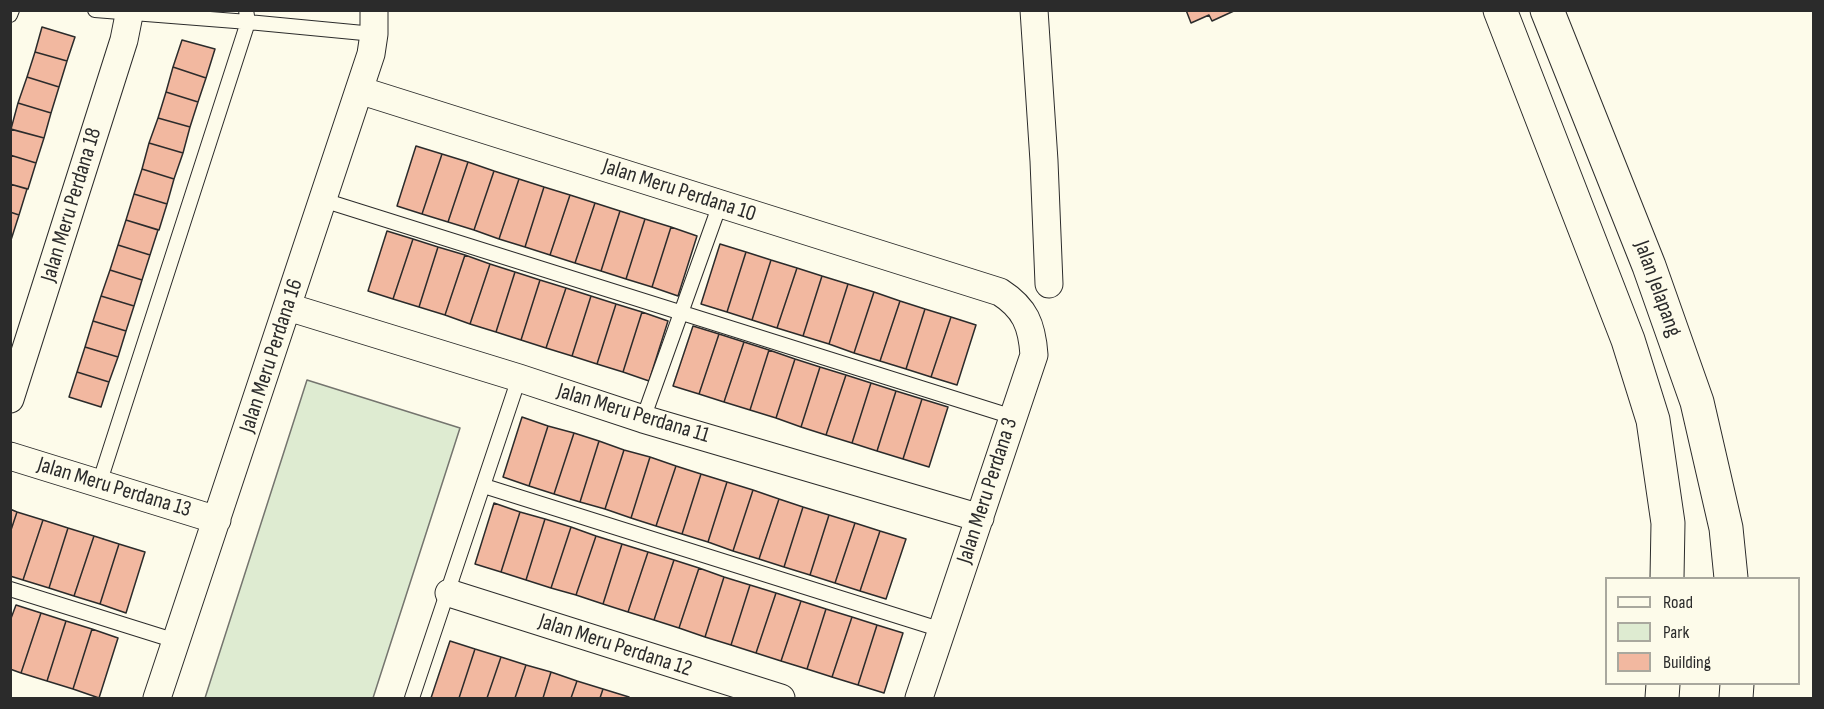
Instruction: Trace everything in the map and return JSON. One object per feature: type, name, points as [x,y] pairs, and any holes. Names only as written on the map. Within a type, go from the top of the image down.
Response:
[{"type":"main road","name":"Jalan Jelapang","points":[[1500,10],[1628,340],[1653,420],[1668,523],[1667,577]]},
{"type":"main road","name":"Jalan Jelapang","points":[[1547,10],[1649,266],[1697,402],[1726,528],[1731,577]]},
{"type":"street","points":[[1034,10],[1049,284]]},
{"type":"street","name":"Jalan Meru Perdana 18","points":[[10,399],[124,40],[130,12]]},
{"type":"street","name":"Jalan Meru Perdana 16","points":[[157,699],[371,54],[374,22]]},
{"type":"street","name":"Jalan Meru Perdana 10","points":[[359,90],[1000,292]]},
{"type":"street","name":"Jalan Meru Perdana 3","points":[[919,699],[1034,354],[1033,336],[1026,317],[1015,301],[1000,292]]},
{"type":"street","name":"Jalan Meru Perdana 11","points":[[288,307],[643,419],[980,518]]},
{"type":"street","name":"Jalan Meru Perdana 13","points":[[10,456],[217,520]]},
{"type":"street","name":"Jalan Meru Perdana 12","points":[[449,593],[781,699]]},
{"type":"lane","points":[[10,15],[12,10]]},
{"type":"lane","points":[[95,10],[374,22]]},
{"type":"lane","points":[[99,484],[247,16]]},
{"type":"lane","points":[[323,200],[1013,417]]},
{"type":"lane","points":[[643,419],[720,204]]},
{"type":"lane","points":[[412,699],[519,378]]},
{"type":"lane","points":[[484,486],[942,630]]},
{"type":"lane","points":[[10,589],[176,641]]},
{"type":"green space","points":[[307,380],[460,428],[373,698],[205,698]]},
{"type":"building","points":[[1186,10],[1236,10],[1212,21],[1209,15],[1191,23]]},
{"type":"building","points":[[42,27],[75,37],[67,61],[35,52]]},
{"type":"building","points":[[182,40],[215,49],[206,78],[173,67]]},
{"type":"building","points":[[35,52],[67,61],[59,87],[27,77]]},
{"type":"building","points":[[173,67],[206,78],[198,102],[166,92]]},
{"type":"building","points":[[27,77],[59,87],[51,113],[18,103]]},
{"type":"building","points":[[166,92],[198,102],[190,127],[158,118]]},
{"type":"building","points":[[18,103],[51,113],[44,138],[11,129]]},
{"type":"building","points":[[158,118],[190,127],[183,153],[149,143]]},
{"type":"building","points":[[10,129],[44,138],[36,163],[10,155]]},
{"type":"building","points":[[149,143],[183,153],[174,179],[142,169]]},
{"type":"building","points":[[416,146],[442,154],[422,214],[397,206]]},
{"type":"building","points":[[442,154],[468,162],[448,222],[422,214]]},
{"type":"building","points":[[10,155],[36,163],[28,189],[10,184]]},
{"type":"building","points":[[468,162],[494,171],[474,230],[448,222]]},
{"type":"building","points":[[142,169],[174,179],[167,204],[134,194]]},
{"type":"building","points":[[494,171],[519,179],[499,239],[474,230]]},
{"type":"building","points":[[519,179],[544,187],[525,247],[499,239]]},
{"type":"building","points":[[10,184],[27,189],[19,215],[10,212]]},
{"type":"building","points":[[544,187],[570,195],[550,255],[525,247]]},
{"type":"building","points":[[134,194],[167,204],[159,230],[126,220]]},
{"type":"building","points":[[570,195],[595,203],[575,263],[550,255]]},
{"type":"building","points":[[595,203],[620,211],[601,271],[575,263]]},
{"type":"building","points":[[620,211],[645,219],[626,279],[601,271]]},
{"type":"building","points":[[10,212],[19,215],[11,240],[10,240]]},
{"type":"building","points":[[645,219],[671,227],[652,287],[626,279]]},
{"type":"building","points":[[126,220],[158,230],[150,255],[118,245]]},
{"type":"building","points":[[671,227],[697,236],[678,296],[652,287]]},
{"type":"building","points":[[387,231],[413,239],[393,299],[368,291]]},
{"type":"building","points":[[413,239],[438,247],[419,307],[393,299]]},
{"type":"building","points":[[720,244],[746,252],[727,312],[701,304]]},
{"type":"building","points":[[118,245],[150,255],[142,280],[110,270]]},
{"type":"building","points":[[438,247],[465,255],[445,315],[419,307]]},
{"type":"building","points":[[746,252],[771,260],[752,320],[727,312]]},
{"type":"building","points":[[465,255],[490,264],[470,324],[445,315]]},
{"type":"building","points":[[771,260],[797,268],[777,328],[752,320]]},
{"type":"building","points":[[490,264],[515,272],[496,332],[470,324]]},
{"type":"building","points":[[797,268],[822,276],[803,336],[777,328]]},
{"type":"building","points":[[110,270],[142,280],[134,306],[101,296]]},
{"type":"building","points":[[515,272],[540,280],[521,340],[496,332]]},
{"type":"building","points":[[822,276],[848,284],[829,344],[803,336]]},
{"type":"building","points":[[540,280],[566,288],[546,348],[521,340]]},
{"type":"building","points":[[848,284],[874,292],[854,353],[829,344]]},
{"type":"building","points":[[566,288],[591,296],[572,356],[546,348]]},
{"type":"building","points":[[874,292],[900,301],[880,361],[854,353]]},
{"type":"building","points":[[101,296],[134,306],[126,331],[93,321]]},
{"type":"building","points":[[591,296],[616,304],[597,364],[572,356]]},
{"type":"building","points":[[900,301],[925,309],[906,369],[880,361]]},
{"type":"building","points":[[616,304],[642,312],[623,372],[597,364]]},
{"type":"building","points":[[925,309],[951,317],[931,377],[906,369]]},
{"type":"building","points":[[642,312],[668,321],[649,381],[623,372]]},
{"type":"building","points":[[951,317],[976,325],[957,385],[931,377]]},
{"type":"building","points":[[93,321],[126,331],[118,357],[85,347]]},
{"type":"building","points":[[693,326],[719,334],[699,394],[673,386]]},
{"type":"building","points":[[719,334],[744,342],[724,402],[699,394]]},
{"type":"building","points":[[744,342],[769,350],[750,410],[724,402]]},
{"type":"building","points":[[85,347],[118,357],[109,382],[77,372]]},
{"type":"building","points":[[769,350],[795,359],[776,418],[750,410]]},
{"type":"building","points":[[795,359],[820,367],[801,427],[776,418]]},
{"type":"building","points":[[820,367],[846,375],[826,435],[801,427]]},
{"type":"building","points":[[77,372],[109,382],[101,407],[69,397]]},
{"type":"building","points":[[846,375],[871,383],[852,443],[826,435]]},
{"type":"building","points":[[871,383],[896,391],[877,451],[852,443]]},
{"type":"building","points":[[896,391],[922,399],[903,459],[877,451]]},
{"type":"building","points":[[922,399],[948,407],[929,467],[903,459]]},
{"type":"building","points":[[522,417],[548,426],[529,486],[503,477]]},
{"type":"building","points":[[548,426],[574,433],[554,494],[529,486]]},
{"type":"building","points":[[574,433],[599,441],[580,502],[554,494]]},
{"type":"building","points":[[599,441],[624,450],[605,509],[580,502]]},
{"type":"building","points":[[624,450],[650,457],[631,518],[605,509]]},
{"type":"building","points":[[650,457],[676,466],[656,526],[631,518]]},
{"type":"building","points":[[676,466],[701,474],[682,534],[656,526]]},
{"type":"building","points":[[701,474],[727,482],[708,542],[682,534]]},
{"type":"building","points":[[727,482],[753,490],[733,551],[708,542]]},
{"type":"building","points":[[753,490],[779,499],[759,559],[733,551]]},
{"type":"building","points":[[779,499],[803,507],[784,567],[759,559]]},
{"type":"building","points":[[494,503],[520,512],[501,572],[475,564]]},
{"type":"building","points":[[803,507],[829,515],[810,575],[784,567]]},
{"type":"building","points":[[10,509],[17,512],[10,533]]},
{"type":"building","points":[[17,512],[43,520],[23,580],[10,576],[10,533]]},
{"type":"building","points":[[520,512],[545,519],[526,580],[501,572]]},
{"type":"building","points":[[829,515],[855,523],[835,583],[810,575]]},
{"type":"building","points":[[545,519],[571,527],[551,588],[526,580]]},
{"type":"building","points":[[43,520],[68,528],[49,588],[23,580]]},
{"type":"building","points":[[855,523],[880,531],[860,591],[835,583]]},
{"type":"building","points":[[571,527],[596,536],[576,595],[551,588]]},
{"type":"building","points":[[68,528],[94,536],[74,596],[49,588]]},
{"type":"building","points":[[880,531],[906,539],[886,599],[860,591]]},
{"type":"building","points":[[94,536],[119,544],[100,604],[74,596]]},
{"type":"building","points":[[596,536],[622,544],[603,604],[576,595]]},
{"type":"building","points":[[119,544],[145,552],[126,613],[100,604]]},
{"type":"building","points":[[622,544],[648,552],[628,612],[603,604]]},
{"type":"building","points":[[648,552],[674,560],[654,620],[628,612]]},
{"type":"building","points":[[674,560],[699,568],[679,628],[654,620]]},
{"type":"building","points":[[699,568],[724,577],[705,637],[679,628]]},
{"type":"building","points":[[724,577],[750,585],[731,645],[705,637]]},
{"type":"building","points":[[750,585],[776,593],[756,653],[731,645]]},
{"type":"building","points":[[776,593],[801,601],[781,661],[756,653]]},
{"type":"building","points":[[801,601],[826,609],[807,669],[781,661]]},
{"type":"building","points":[[16,605],[41,613],[21,673],[10,669],[10,621]]},
{"type":"building","points":[[826,609],[852,617],[832,677],[807,669]]},
{"type":"building","points":[[41,613],[66,621],[47,681],[21,673]]},
{"type":"building","points":[[852,617],[877,625],[858,685],[832,677]]},
{"type":"building","points":[[66,621],[92,629],[73,689],[47,681]]},
{"type":"building","points":[[877,625],[903,633],[884,693],[858,685]]},
{"type":"building","points":[[92,629],[118,638],[99,698],[73,689]]},
{"type":"building","points":[[450,641],[475,649],[459,698],[431,698]]},
{"type":"building","points":[[475,649],[501,657],[487,698],[459,698]]},
{"type":"building","points":[[501,657],[526,665],[515,698],[487,698]]},
{"type":"building","points":[[526,665],[551,672],[543,698],[515,698]]},
{"type":"building","points":[[551,672],[577,681],[571,698],[543,698]]},
{"type":"building","points":[[577,681],[603,689],[600,698],[571,698]]},
{"type":"building","points":[[603,689],[629,697],[600,698]]}]
